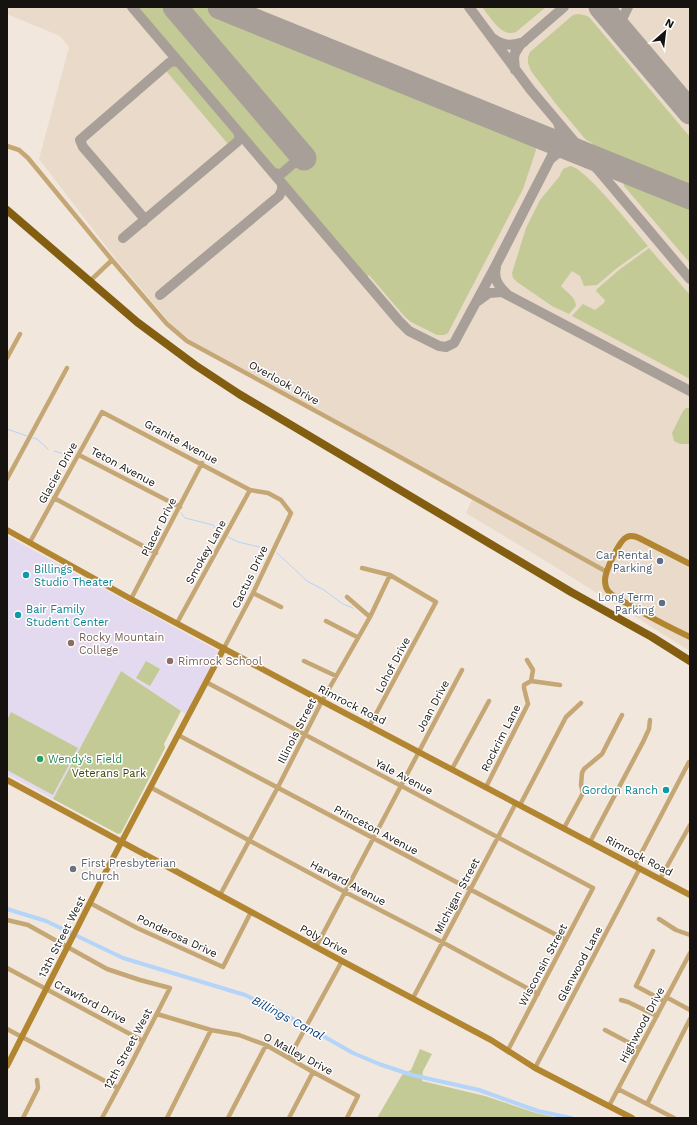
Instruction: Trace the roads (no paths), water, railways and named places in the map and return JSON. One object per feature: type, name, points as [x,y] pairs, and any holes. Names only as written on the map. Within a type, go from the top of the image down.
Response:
[{"type":"highway","points":[[7,210],[137,322],[195,365],[238,394],[579,597],[652,637],[690,661]]},
{"type":"highway","points":[[579,597],[652,632],[690,655]]},
{"type":"street","name":"Overlook Drive","points":[[7,146],[19,150],[28,158],[167,324],[187,341],[607,572]]},
{"type":"street","points":[[90,281],[112,260]]},
{"type":"street","points":[[7,358],[20,334]]},
{"type":"street","points":[[7,479],[67,368]]},
{"type":"street","name":"Glacier Drive","points":[[30,542],[102,412]]},
{"type":"street","name":"Granite Avenue","points":[[102,412],[202,463],[250,490],[268,493],[281,500],[291,513]]},
{"type":"street","name":"Teton Avenue","points":[[79,455],[180,507]]},
{"type":"street","name":"Placer Drive","points":[[132,599],[202,463]]},
{"type":"street","name":"Smokey Lane","points":[[177,623],[250,490]]},
{"type":"street","points":[[54,498],[156,553]]},
{"type":"street","name":"Cactus Drive","points":[[224,648],[253,593],[291,513]]},
{"type":"street","name":"Rimrock Road","points":[[7,530],[322,701],[452,768],[690,895]]},
{"type":"street","points":[[690,564],[639,538],[631,536],[622,540],[607,572],[605,580],[607,588],[613,596],[650,618],[690,637]]},
{"type":"street","points":[[362,568],[390,575]]},
{"type":"street","name":"Illinois Street","points":[[220,895],[278,788],[322,701],[357,637],[370,617],[390,575]]},
{"type":"street","name":"Lohof Drive","points":[[370,725],[436,602],[390,575]]},
{"type":"street","points":[[253,593],[281,607]]},
{"type":"street","points":[[347,597],[370,617]]},
{"type":"street","points":[[326,621],[357,637]]},
{"type":"street","name":"13th Street West","points":[[7,1066],[150,787],[224,648]]},
{"type":"street","points":[[527,660],[533,670],[531,681],[560,685]]},
{"type":"street","points":[[304,661],[336,676]]},
{"type":"street","name":"Joan Drive","points":[[316,947],[462,670]]},
{"type":"street","name":"Rockrim Lane","points":[[486,787],[528,704],[524,685],[531,681]]},
{"type":"street","name":"Yale Avenue","points":[[206,682],[593,888]]},
{"type":"street","points":[[452,768],[489,701]]},
{"type":"street","name":"Michigan Street","points":[[412,998],[498,837],[566,717],[581,703]]},
{"type":"street","points":[[564,828],[582,793],[582,773],[584,769],[602,754],[622,715]]},
{"type":"street","points":[[590,842],[643,742],[649,729],[650,720]]},
{"type":"street","name":"Princeton Avenue","points":[[178,735],[566,940]]},
{"type":"street","name":"Glenwood Lane","points":[[535,1068],[638,867],[689,762]]},
{"type":"street","name":"Poly Drive","points":[[7,780],[250,912],[491,1040],[535,1068],[632,1118]]},
{"type":"street","name":"Harvard Avenue","points":[[150,787],[538,994]]},
{"type":"street","points":[[660,879],[690,825]]},
{"type":"street","name":"Wisconsin Street","points":[[508,1050],[593,888]]},
{"type":"street","name":"Ponderosa Drive","points":[[90,903],[137,928],[223,967],[250,912]]},
{"type":"street","points":[[659,919],[676,930],[690,935]]},
{"type":"street","points":[[7,920],[28,926],[68,947]]},
{"type":"street","name":"12th Street West","points":[[68,947],[107,969],[170,988],[102,1118]]},
{"type":"street","points":[[653,951],[636,986],[690,1010]]},
{"type":"street","name":"Highwood Drive","points":[[610,1106],[690,953]]},
{"type":"street","points":[[289,1058],[342,961]]},
{"type":"street","name":"Crawford Drive","points":[[7,968],[143,1041]]},
{"type":"street","points":[[621,1000],[657,1016]]},
{"type":"street","name":"O Malley Drive","points":[[157,1014],[211,1030],[239,1035],[266,1045],[358,1096],[347,1118]]},
{"type":"street","points":[[646,1104],[690,1020]]},
{"type":"street","points":[[7,1029],[118,1088]]},
{"type":"street","points":[[167,1118],[211,1030]]},
{"type":"street","points":[[605,1030],[639,1048]]},
{"type":"street","points":[[228,1118],[266,1045]]},
{"type":"street","points":[[288,1118],[313,1072]]},
{"type":"street","points":[[23,1118],[38,1088],[38,1080]]},
{"type":"street","points":[[618,1089],[674,1118]]},
{"type":"waterway","points":[[7,429],[27,436]]},
{"type":"waterway","points":[[33,438],[37,439],[48,449]]},
{"type":"waterway","points":[[54,451],[71,456]]},
{"type":"waterway","points":[[181,513],[185,518],[213,525],[221,535]]},
{"type":"waterway","points":[[228,537],[238,542],[268,549]]},
{"type":"waterway","points":[[277,553],[307,581],[324,590],[343,604],[353,608]]},
{"type":"waterway","name":"Billings Canal","points":[[7,909],[46,921],[123,958],[245,995],[279,1011],[353,1053],[379,1064],[412,1075],[479,1090],[538,1111],[571,1118]]},
{"type":"place","name":"Car Rental Parking","points":[[660,561]]},
{"type":"place","name":"Billings Studio Theater","points":[[26,575]]},
{"type":"place","name":"Long Term Parking","points":[[662,603]]},
{"type":"place","name":"Bair Family Student Center","points":[[18,615]]},
{"type":"place","name":"Rocky Mountain College","points":[[71,643]]},
{"type":"place","name":"Rimrock School","points":[[170,661]]},
{"type":"place","name":"Wendy's Field","points":[[40,759]]},
{"type":"place","name":"Gordon Ranch","points":[[666,790]]},
{"type":"place","name":"First Presbyterian Church","points":[[73,869]]},
{"type":"park label","name":"Veterans Park","points":[[109,773]]}]
